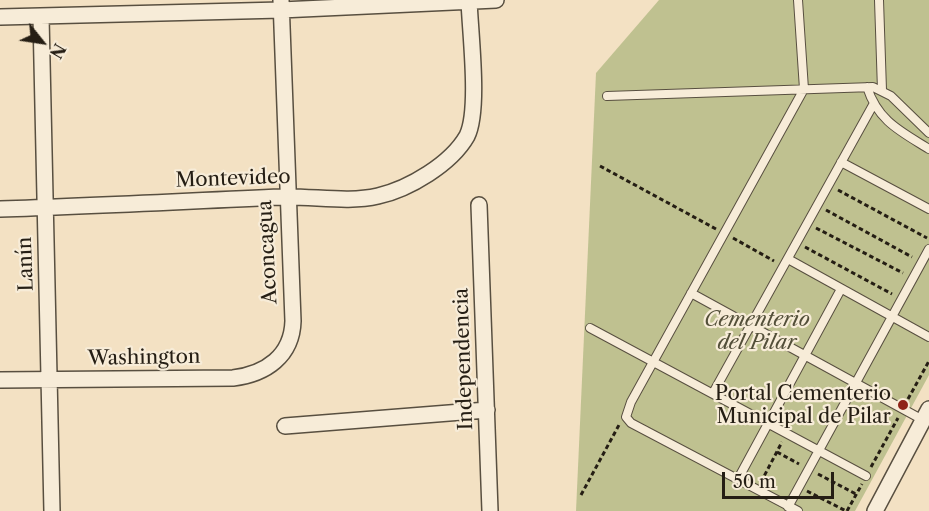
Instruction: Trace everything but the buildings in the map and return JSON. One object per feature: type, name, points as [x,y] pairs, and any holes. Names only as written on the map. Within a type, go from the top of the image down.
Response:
[{"type":"street","points":[[0,17],[281,5],[496,0]]},
{"type":"street","name":"Montevideo","points":[[0,209],[286,197],[378,196],[409,183],[456,152],[468,134],[473,115],[469,2]]},
{"type":"street","name":"Aconcagua","points":[[279,355],[292,332],[281,5]]},
{"type":"street","name":"Lanín","points":[[41,17],[51,380],[52,511]]},
{"type":"street","name":"Independencia","points":[[479,205],[490,511]]},
{"type":"street","name":"Washington","points":[[0,380],[247,376],[268,368],[279,355]]},
{"type":"street","points":[[285,426],[487,410]]},
{"type":"street","points":[[875,511],[926,414]]},
{"type":"lane","points":[[798,0],[804,89],[627,410],[626,417],[631,423],[798,511]]},
{"type":"lane","points":[[879,0],[882,90]]},
{"type":"lane","points":[[867,87],[873,105],[888,122],[929,149]]},
{"type":"lane","points":[[607,96],[867,87],[882,90],[929,133]]},
{"type":"lane","points":[[713,393],[873,105]]},
{"type":"lane","points":[[842,162],[929,209]]},
{"type":"lane","points":[[789,508],[798,486],[929,249]]},
{"type":"lane","points":[[786,262],[929,337]]},
{"type":"lane","points":[[738,479],[841,289]]},
{"type":"lane","points":[[691,293],[903,409],[926,414]]},
{"type":"lane","points":[[590,328],[866,476]]},
{"type":"path","points":[[600,166],[724,234],[786,262]]},
{"type":"path","points":[[829,185],[929,239]]},
{"type":"path","points":[[817,205],[922,262]]},
{"type":"path","points":[[807,223],[913,278]]},
{"type":"path","points":[[797,242],[901,299]]},
{"type":"path","points":[[798,486],[846,511],[929,361]]},
{"type":"path","points":[[581,495],[627,410]]},
{"type":"path","points":[[757,489],[787,433]]},
{"type":"green space","name":"Cementerio del Pilar","points":[[659,0],[929,0],[929,375],[855,511],[576,511],[596,73]]},
{"type":"place","name":"Portal Cementerio Municipal de Pilar","points":[[903,405]]}]
